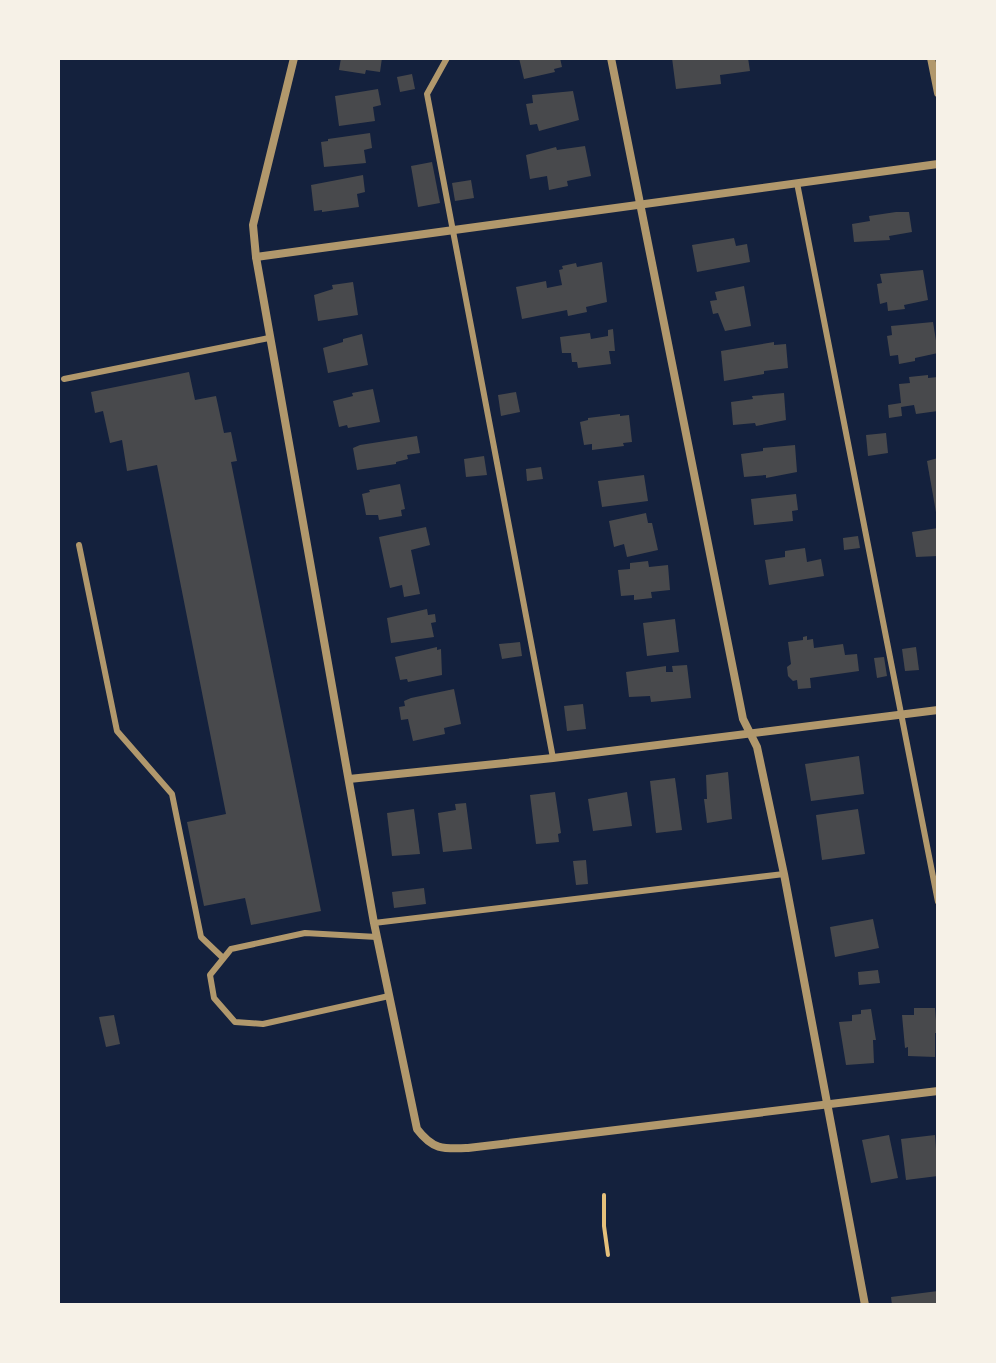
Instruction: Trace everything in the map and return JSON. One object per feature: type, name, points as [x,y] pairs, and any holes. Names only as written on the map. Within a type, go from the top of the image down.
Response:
[{"type":"street","points":[[294,58],[253,225],[256,257],[374,923],[417,1129],[427,1141],[442,1149],[468,1148],[938,1091]]},
{"type":"street","points":[[611,58],[743,719],[757,747],[784,874],[865,1305]]},
{"type":"street","points":[[931,58],[938,93]]},
{"type":"street","points":[[256,257],[938,164]]},
{"type":"street","points":[[349,779],[553,758],[938,710]]},
{"type":"lane","points":[[447,58],[427,94],[553,758]]},
{"type":"lane","points":[[797,183],[938,902]]},
{"type":"lane","points":[[64,379],[269,338]]},
{"type":"lane","points":[[79,545],[117,731],[172,794],[201,937],[223,958]]},
{"type":"lane","points":[[374,923],[784,874]]},
{"type":"lane","points":[[377,937],[305,933],[231,949],[210,975],[214,998],[235,1022],[263,1024],[389,996]]},
{"type":"path","points":[[604,1195],[608,1255]]},
{"type":"building","points":[[341,58],[382,58],[380,72],[366,70],[365,74],[339,70]]},
{"type":"building","points":[[519,58],[560,58],[562,67],[554,69],[555,72],[524,79]]},
{"type":"building","points":[[672,58],[748,58],[750,71],[720,75],[721,84],[676,89]]},
{"type":"building","points":[[412,74],[415,89],[400,92],[397,77]]},
{"type":"building","points":[[378,89],[381,105],[373,107],[375,121],[339,126],[335,96]]},
{"type":"building","points":[[573,91],[579,120],[539,131],[537,124],[530,125],[526,104],[533,103],[532,95]]},
{"type":"building","points":[[370,133],[372,148],[364,150],[366,163],[324,167],[321,142]]},
{"type":"building","points":[[585,146],[591,176],[567,181],[568,186],[549,190],[547,176],[530,179],[526,155],[556,147],[557,150]]},
{"type":"building","points":[[432,162],[440,203],[418,207],[411,166]]},
{"type":"building","points":[[363,175],[365,192],[357,194],[359,207],[314,211],[311,185]]},
{"type":"building","points":[[471,180],[474,198],[455,201],[452,183]]},
{"type":"building","points":[[909,212],[912,232],[889,236],[890,240],[854,242],[852,224],[870,221],[869,216]]},
{"type":"building","points":[[734,238],[736,246],[747,244],[750,262],[697,272],[692,245]]},
{"type":"building","points":[[602,262],[607,302],[586,307],[587,312],[568,316],[567,310],[522,319],[516,287],[546,281],[547,288],[562,285],[559,270],[563,269],[562,266],[576,263],[577,267]]},
{"type":"building","points":[[923,270],[928,300],[904,305],[905,309],[888,311],[887,302],[880,304],[877,284],[882,283],[880,274]]},
{"type":"building","points":[[353,282],[358,315],[318,321],[314,295],[333,289],[332,285]]},
{"type":"building","points":[[744,286],[751,326],[725,331],[718,313],[713,314],[710,301],[717,300],[715,292]]},
{"type":"building","points":[[933,322],[938,353],[899,364],[898,355],[890,356],[887,336],[892,335],[891,326]]},
{"type":"building","points":[[613,329],[615,351],[609,351],[611,364],[578,368],[577,362],[572,362],[571,353],[562,353],[560,337],[590,333],[591,339],[608,336],[608,330]]},
{"type":"building","points":[[362,334],[368,365],[328,373],[323,348]]},
{"type":"building","points":[[774,342],[774,345],[786,344],[788,368],[724,381],[721,351]]},
{"type":"building","points":[[189,372],[195,400],[216,396],[224,433],[231,432],[237,461],[231,462],[321,911],[251,925],[245,898],[204,906],[187,822],[226,814],[157,465],[127,471],[122,440],[110,443],[103,411],[95,413],[91,392]]},
{"type":"building","points":[[928,375],[928,378],[938,377],[938,411],[916,414],[914,405],[901,407],[902,416],[889,418],[888,405],[901,403],[899,384],[910,383],[909,377]]},
{"type":"building","points":[[373,389],[380,422],[339,427],[333,401]]},
{"type":"building","points":[[516,392],[520,412],[501,416],[498,395]]},
{"type":"building","points":[[784,393],[786,420],[756,426],[755,423],[733,425],[731,402]]},
{"type":"building","points":[[629,415],[632,442],[592,450],[592,444],[584,445],[580,422]]},
{"type":"building","points":[[886,433],[888,453],[868,456],[866,435]]},
{"type":"building","points":[[417,436],[420,453],[407,455],[408,459],[396,464],[357,470],[353,448]]},
{"type":"building","points":[[795,445],[797,472],[766,478],[766,475],[744,477],[741,454]]},
{"type":"building","points":[[484,456],[487,475],[466,477],[464,459]]},
{"type":"building","points":[[938,458],[938,518],[937,518],[927,461]]},
{"type":"building","points":[[541,467],[543,479],[527,481],[526,469]]},
{"type":"building","points":[[644,475],[648,501],[602,507],[598,481]]},
{"type":"building","points":[[400,484],[405,509],[401,510],[402,516],[379,520],[378,515],[366,515],[362,494]]},
{"type":"building","points":[[796,494],[798,510],[792,511],[793,521],[754,525],[751,499]]},
{"type":"building","points":[[646,513],[648,523],[652,523],[658,550],[627,557],[624,544],[614,547],[609,521]]},
{"type":"building","points":[[426,527],[430,545],[411,550],[420,594],[404,597],[402,585],[390,588],[379,537]]},
{"type":"building","points":[[938,528],[938,556],[916,557],[912,532]]},
{"type":"building","points":[[858,536],[860,548],[844,550],[843,538]]},
{"type":"building","points":[[805,548],[807,562],[821,559],[824,576],[769,585],[765,560],[785,557],[785,551]]},
{"type":"building","points":[[648,561],[649,567],[668,565],[670,590],[651,592],[652,598],[634,600],[634,595],[621,596],[618,570],[630,569],[630,563]]},
{"type":"building","points":[[427,609],[428,615],[435,614],[436,622],[431,623],[434,637],[391,643],[387,618]]},
{"type":"building","points":[[675,619],[679,652],[647,656],[643,623]]},
{"type":"building","points":[[807,636],[807,640],[813,639],[814,648],[843,644],[845,655],[857,654],[859,671],[810,678],[811,688],[798,689],[797,680],[793,681],[788,676],[787,667],[791,664],[788,642],[803,640]]},
{"type":"building","points":[[520,642],[522,656],[502,659],[499,644]]},
{"type":"building","points":[[437,647],[437,650],[441,649],[442,675],[408,682],[407,679],[400,680],[395,657]]},
{"type":"building","points":[[916,647],[919,670],[905,671],[902,649]]},
{"type":"building","points":[[884,657],[887,676],[877,678],[874,658]]},
{"type":"building","points":[[687,665],[691,698],[651,702],[650,696],[629,697],[626,672],[666,666],[666,672],[673,672],[672,666]]},
{"type":"building","points":[[454,689],[461,724],[444,728],[445,734],[413,741],[408,719],[401,720],[399,707],[405,706],[404,701],[411,698]]},
{"type":"building","points":[[583,704],[586,729],[567,731],[564,706]]},
{"type":"building","points":[[859,756],[864,794],[811,801],[805,764]]},
{"type":"building","points":[[728,772],[732,819],[707,823],[704,799],[707,799],[706,775]]},
{"type":"building","points":[[675,778],[682,830],[656,833],[650,781]]},
{"type":"building","points":[[555,792],[561,833],[558,834],[559,842],[536,844],[530,795]]},
{"type":"building","points":[[627,792],[632,826],[593,831],[588,799]]},
{"type":"building","points":[[466,803],[472,849],[443,852],[438,813],[456,810],[455,804]]},
{"type":"building","points":[[414,809],[420,854],[392,856],[387,813]]},
{"type":"building","points":[[858,809],[865,854],[822,860],[816,815]]},
{"type":"building","points":[[586,860],[588,884],[576,885],[573,861]]},
{"type":"building","points":[[424,888],[426,904],[394,908],[392,892]]},
{"type":"building","points":[[873,919],[879,948],[835,957],[830,927]]},
{"type":"building","points":[[878,970],[880,983],[859,985],[858,972]]},
{"type":"building","points":[[914,1008],[935,1008],[935,1057],[908,1056],[902,1015],[914,1015]]},
{"type":"building","points":[[871,1009],[876,1040],[873,1040],[874,1063],[846,1065],[839,1022],[852,1021],[852,1015]]},
{"type":"building","points":[[114,1015],[120,1044],[106,1047],[99,1017]]},
{"type":"building","points":[[889,1135],[898,1178],[871,1183],[862,1140]]},
{"type":"building","points":[[935,1135],[938,1176],[906,1180],[901,1139]]},
{"type":"building","points":[[938,1291],[938,1305],[892,1305],[891,1297]]}]
